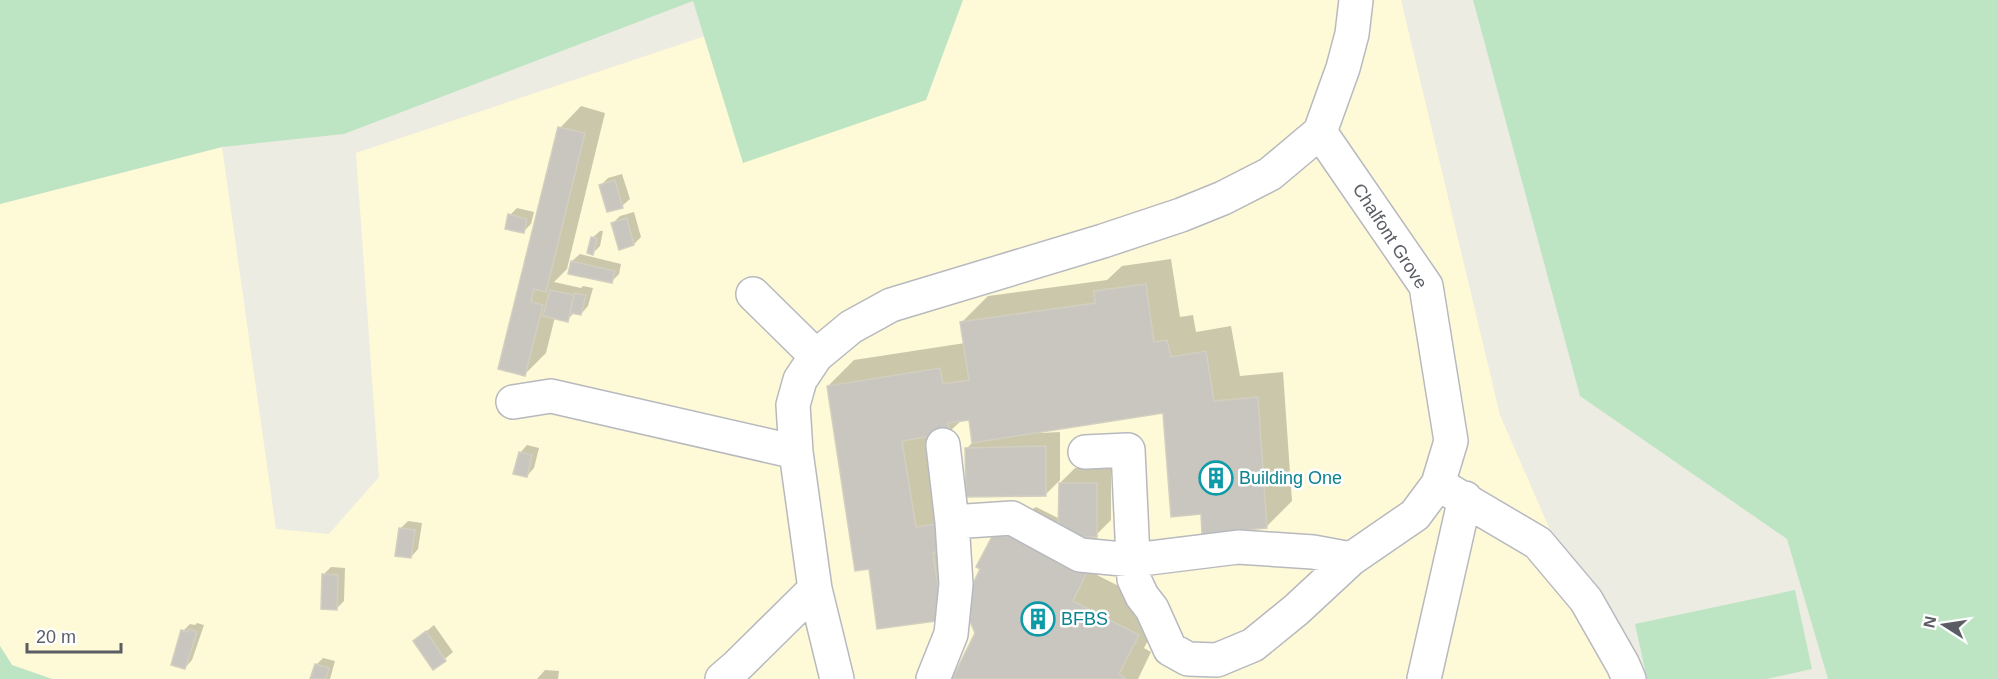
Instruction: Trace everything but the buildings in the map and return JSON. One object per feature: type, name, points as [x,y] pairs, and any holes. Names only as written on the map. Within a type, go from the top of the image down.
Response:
[{"type":"street","points":[[837,679],[815,589],[796,452],[793,405],[800,380],[816,356],[851,327],[891,305],[1181,215],[1223,198],[1270,174],[1320,132],[1353,34],[1356,0]]},
{"type":"street","name":"Chalfont Grove","points":[[1320,132],[1426,286],[1450,441],[1451,491],[1424,679]]},
{"type":"street","points":[[753,294],[816,356]]},
{"type":"street","points":[[513,402],[551,396],[796,452]]},
{"type":"street","points":[[933,679],[951,634],[956,584],[943,445]]},
{"type":"street","points":[[1085,452],[1128,450],[1134,579],[1142,596],[1152,609],[1170,649],[1188,659],[1220,670],[1296,610],[1351,559],[1451,491],[1538,543],[1586,600],[1629,679]]},
{"type":"street","points":[[952,522],[1012,518],[1080,555],[1133,560],[1238,547],[1313,552],[1351,559]]},
{"type":"street","points":[[722,679],[815,589]]},
{"type":"shaded area","points":[[787,0],[1401,0],[1500,415],[1615,679],[52,679],[12,665],[0,646],[0,204],[222,147],[276,529],[329,534],[379,477],[356,153],[714,33]]},
{"type":"green space","points":[[0,0],[963,0],[926,100],[743,163],[693,1],[344,134],[222,147],[0,204]]},
{"type":"green space","points":[[1473,0],[1998,0],[1998,679],[1828,679],[1787,539],[1580,396]]},
{"type":"green space","points":[[1795,590],[1812,669],[1767,679],[1647,679],[1635,624]]},
{"type":"green space","points":[[0,646],[12,665],[52,679],[0,679]]},
{"type":"place","name":"Building One","points":[[1216,478]]},
{"type":"place","name":"BFBS","points":[[1038,619]]}]
